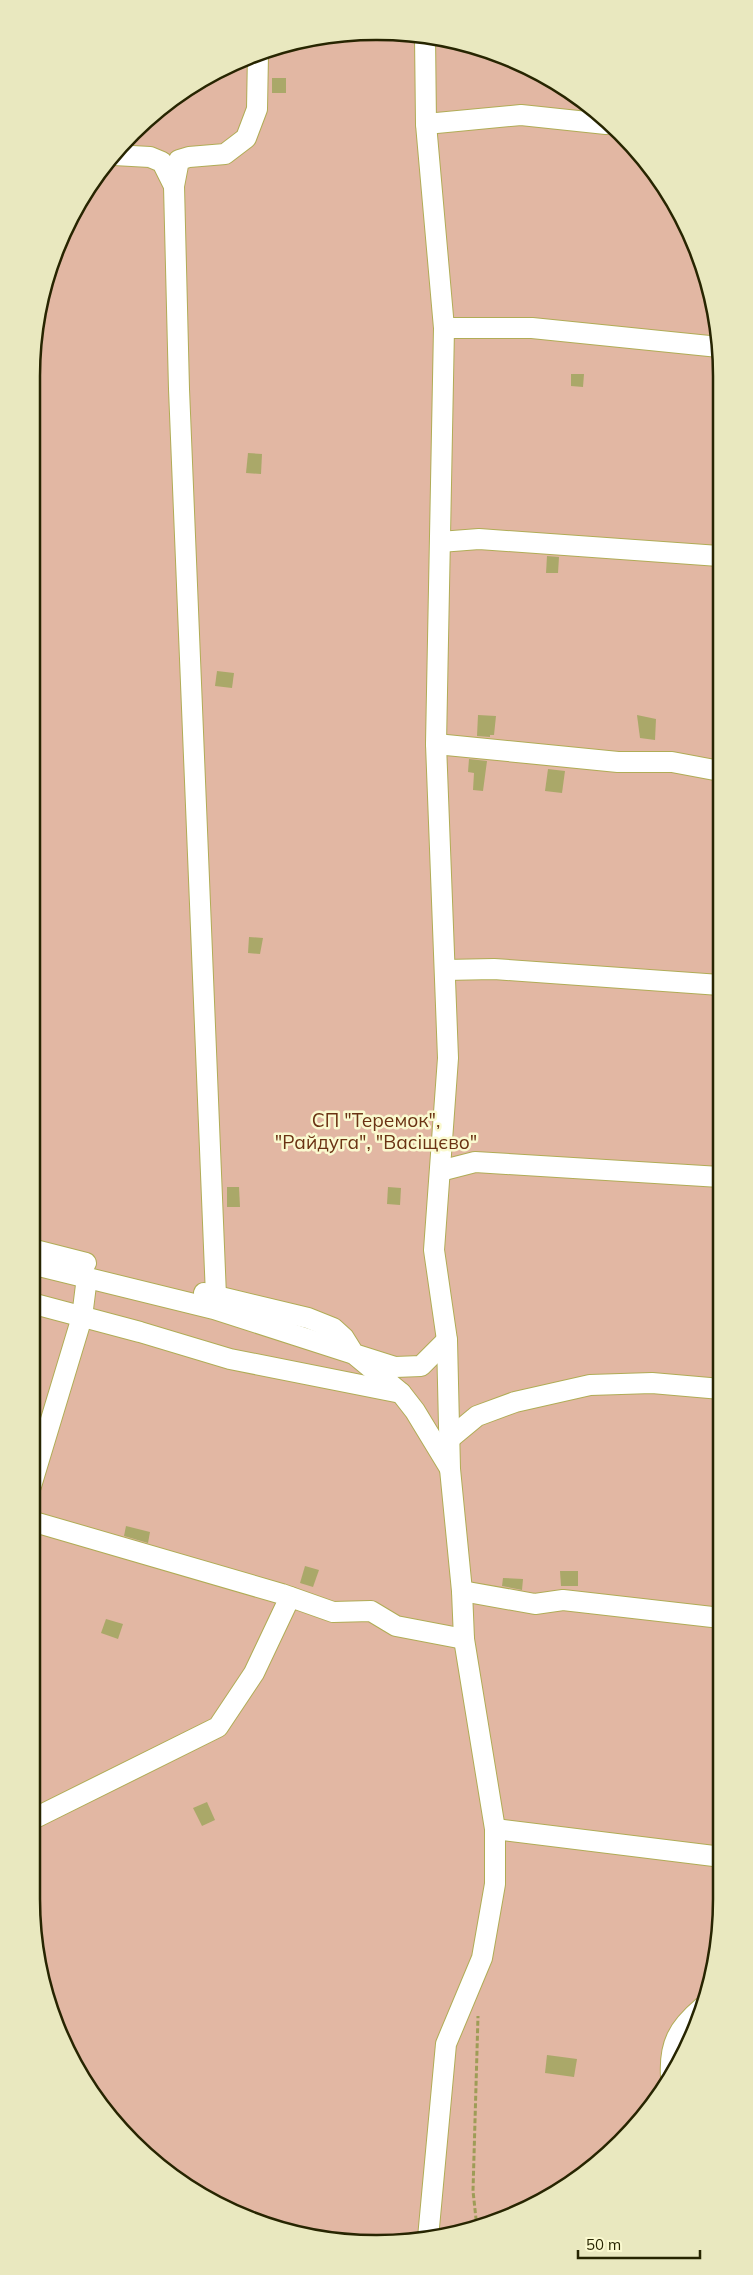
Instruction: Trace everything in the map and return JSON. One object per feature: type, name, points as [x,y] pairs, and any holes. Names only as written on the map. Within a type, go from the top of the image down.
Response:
[{"type":"street","points":[[425,44],[426,124],[444,328],[436,744],[448,1058],[434,1250],[447,1340],[448,1440],[462,1591],[464,1639],[495,1829],[494,1884],[482,1958],[446,2044],[429,2231]]},
{"type":"street","points":[[216,1296],[179,389],[174,186],[179,160],[189,157],[225,154],[246,138],[257,109],[258,62]]},
{"type":"street","points":[[426,124],[521,115],[597,123]]},
{"type":"street","points":[[124,156],[150,157],[162,162],[174,186]]},
{"type":"street","points":[[444,328],[532,328],[711,346]]},
{"type":"street","points":[[440,542],[479,539],[713,556]]},
{"type":"street","points":[[436,744],[618,762],[672,762],[713,770]]},
{"type":"street","points":[[445,970],[494,969],[713,985]]},
{"type":"street","points":[[440,1171],[475,1162],[713,1177]]},
{"type":"street","points":[[40,1251],[308,1318],[333,1328],[344,1338],[354,1354],[401,1393],[415,1410],[450,1469]]},
{"type":"street","points":[[40,1266],[214,1310],[395,1367],[421,1366],[447,1340]]},
{"type":"street","points":[[40,1456],[82,1317],[87,1277]]},
{"type":"street","points":[[40,1305],[230,1359],[401,1393]]},
{"type":"street","points":[[448,1440],[478,1416],[515,1402],[590,1385],[652,1383],[713,1388]]},
{"type":"street","points":[[40,1524],[290,1597],[333,1612],[371,1611],[396,1626],[464,1639]]},
{"type":"street","points":[[462,1591],[535,1604],[563,1600],[713,1617]]},
{"type":"street","points":[[40,1816],[218,1727],[254,1674],[290,1597]]},
{"type":"street","points":[[495,1829],[713,1856]]},
{"type":"street","points":[[670,2062],[670,2055],[685,2022],[691,2017]]},
{"type":"path","points":[[476,2220],[473,2191],[478,2009]]},
{"type":"green space","name":"СП \"Теремок\", \"Райдуга\", \"Васіщєво\"","points":[[376,40],[442,46],[485,58],[545,85],[581,110],[614,139],[643,172],[668,208],[695,268],[707,311],[713,376],[713,1898],[707,1964],[695,2007],[668,2067],[629,2120],[581,2165],[545,2190],[505,2209],[464,2224],[442,2229],[399,2234],[354,2234],[311,2229],[289,2224],[228,2200],[190,2178],[139,2136],[97,2085],[75,2047],[51,1986],[46,1964],[41,1921],[40,376],[46,311],[51,289],[66,248],[85,208],[97,190],[139,139],[190,97],[208,85],[248,66],[289,51],[311,46]]},
{"type":"building","points":[[272,78],[286,78],[286,93],[272,93]]},
{"type":"building","points":[[571,374],[584,374],[583,387],[571,386]]},
{"type":"building","points":[[248,453],[262,454],[261,474],[246,473]]},
{"type":"building","points":[[547,556],[559,557],[558,573],[546,573]]},
{"type":"building","points":[[217,671],[234,673],[232,688],[215,686]]},
{"type":"building","points":[[478,715],[496,716],[494,735],[490,735],[490,737],[477,736]]},
{"type":"building","points":[[637,715],[656,719],[655,740],[640,738]]},
{"type":"building","points":[[469,759],[487,761],[483,791],[473,790],[474,773],[468,772]]},
{"type":"building","points":[[548,769],[565,771],[562,793],[545,791]]},
{"type":"building","points":[[249,937],[263,938],[260,954],[248,953]]},
{"type":"building","points":[[227,1187],[239,1187],[240,1207],[227,1207]]},
{"type":"building","points":[[388,1187],[401,1188],[400,1205],[387,1204]]},
{"type":"building","points":[[126,1526],[150,1532],[148,1543],[124,1536]]},
{"type":"building","points":[[305,1566],[319,1570],[313,1587],[300,1583]]},
{"type":"building","points":[[560,1571],[578,1571],[578,1586],[561,1586]]},
{"type":"building","points":[[503,1578],[523,1579],[522,1590],[502,1586]]},
{"type":"building","points":[[106,1619],[123,1624],[118,1639],[101,1633]]},
{"type":"building","points":[[207,1802],[215,1820],[202,1826],[193,1808]]},
{"type":"building","points":[[547,2055],[577,2059],[574,2077],[545,2073]]}]
